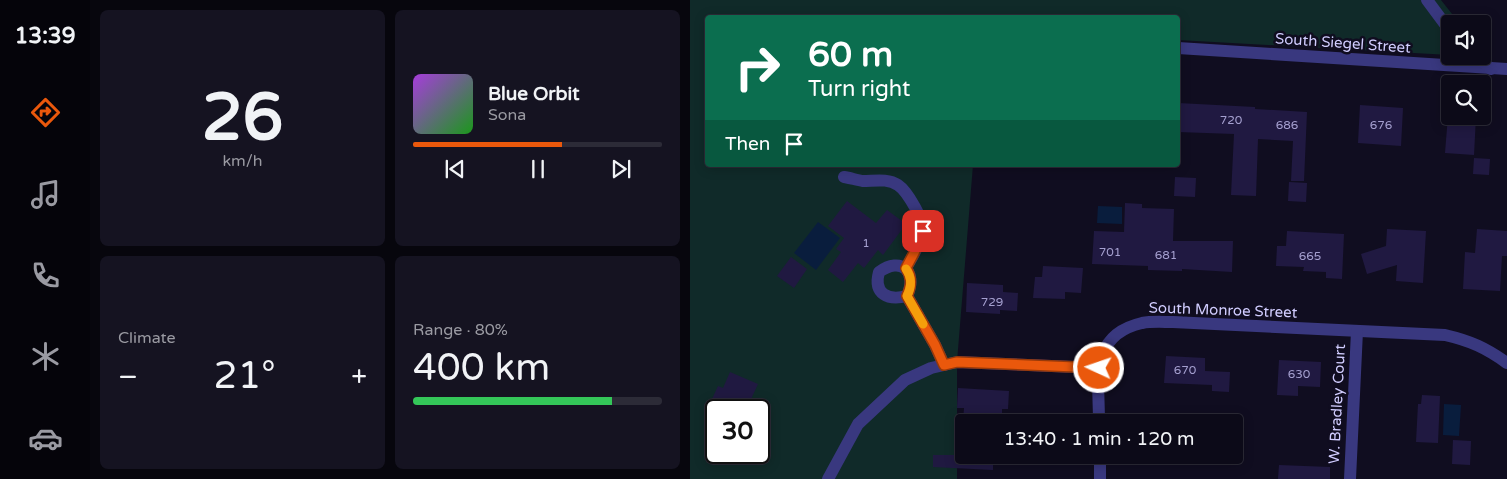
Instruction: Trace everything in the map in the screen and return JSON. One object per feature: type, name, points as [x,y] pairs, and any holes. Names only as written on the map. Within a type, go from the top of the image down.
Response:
[{"type":"street","points":[[1427,0],[1441,19]]},
{"type":"street","name":"South Siegel Street","points":[[1180,48],[1507,70]]},
{"type":"street","points":[[1486,65],[1491,69]]},
{"type":"street","points":[[844,177],[862,181],[885,181],[898,184],[912,203],[922,222],[923,231],[906,268]]},
{"type":"street","points":[[899,265],[906,268],[911,275],[911,288],[907,296],[899,298],[890,297],[882,293],[877,278],[878,272],[884,268],[899,265]]},
{"type":"street","points":[[907,296],[935,345],[944,365]]},
{"type":"street","name":"South Monroe Street","points":[[1099,414],[1099,368],[1103,353],[1110,340],[1121,330],[1143,323],[1173,322],[1445,335],[1469,341],[1492,352],[1507,363]]},
{"type":"street","name":"W. Bradley Court","points":[[1350,479],[1357,331]]},
{"type":"street","points":[[828,479],[858,424],[905,380],[931,368],[957,362],[1099,368]]},
{"type":"street","points":[[1100,464],[1100,479]]},
{"type":"green space","points":[[690,0],[1441,0],[1453,15],[1441,15],[1441,55],[1180,40],[1180,15],[705,15],[705,167],[973,167],[957,362],[955,464],[957,464],[957,479],[690,479]]},
{"type":"water","points":[[1098,206],[1122,207],[1122,224],[1097,223]]},
{"type":"water","points":[[818,222],[840,238],[816,270],[794,253]]},
{"type":"water","points":[[1444,404],[1461,405],[1459,436],[1443,435]]},
{"type":"building","points":[[1180,103],[1307,112],[1304,181],[1291,181],[1293,141],[1258,139],[1256,196],[1231,195],[1234,134],[1180,132]]},
{"type":"building","points":[[1360,105],[1403,108],[1401,146],[1358,143]]},
{"type":"building","points":[[1447,125],[1476,125],[1474,155],[1445,153]]},
{"type":"building","points":[[1474,158],[1490,159],[1489,175],[1473,174]]},
{"type":"building","points":[[1175,177],[1196,178],[1195,197],[1174,196]]},
{"type":"building","points":[[1289,182],[1307,183],[1306,202],[1288,201]]},
{"type":"building","points":[[847,201],[876,223],[887,210],[906,224],[883,255],[878,250],[864,268],[858,263],[843,282],[828,270],[841,252],[836,249],[844,238],[828,226]]},
{"type":"building","points":[[1125,203],[1142,204],[1142,208],[1174,209],[1173,241],[1233,241],[1232,272],[1182,269],[1182,271],[1148,270],[1148,266],[1092,264],[1094,231],[1124,232]]},
{"type":"building","points":[[1387,229],[1426,231],[1423,283],[1396,281],[1397,265],[1367,274],[1361,254],[1386,246]]},
{"type":"building","points":[[1477,229],[1507,231],[1507,256],[1502,256],[1500,291],[1463,289],[1465,252],[1475,253]]},
{"type":"building","points":[[1287,231],[1344,234],[1342,279],[1326,278],[1326,272],[1303,271],[1304,267],[1276,266],[1277,246],[1286,246]]},
{"type":"building","points":[[791,257],[807,269],[794,288],[777,276]]},
{"type":"building","points":[[1043,266],[1083,268],[1081,293],[1065,292],[1065,299],[1033,298],[1035,277],[1042,277]]},
{"type":"building","points":[[967,283],[1003,285],[1003,292],[1018,293],[1017,311],[1000,310],[1000,314],[966,312]]},
{"type":"building","points":[[1166,356],[1205,358],[1205,371],[1230,372],[1229,392],[1212,391],[1212,385],[1164,383]]},
{"type":"building","points":[[1279,360],[1321,362],[1320,387],[1298,386],[1298,396],[1277,395]]},
{"type":"building","points":[[730,372],[758,384],[751,399],[712,399],[718,386],[723,388]]},
{"type":"building","points":[[958,388],[1009,391],[1008,409],[1002,409],[1002,414],[964,414],[964,408],[957,408]]},
{"type":"building","points":[[1422,395],[1440,396],[1438,443],[1416,442],[1418,404],[1421,404]]},
{"type":"building","points":[[1453,440],[1471,441],[1470,465],[1452,464]]},
{"type":"building","points":[[933,455],[955,455],[955,464],[993,464],[993,470],[933,467]]},
{"type":"building","points":[[1279,465],[1330,467],[1330,479],[1278,479]]},
{"type":"slow traffic","points":[[906,269],[911,275],[911,288],[907,296],[923,324]]},
{"type":"route","points":[[923,231],[906,268],[911,275],[911,288],[907,296],[935,345],[944,365],[957,362],[1099,368]]}]
